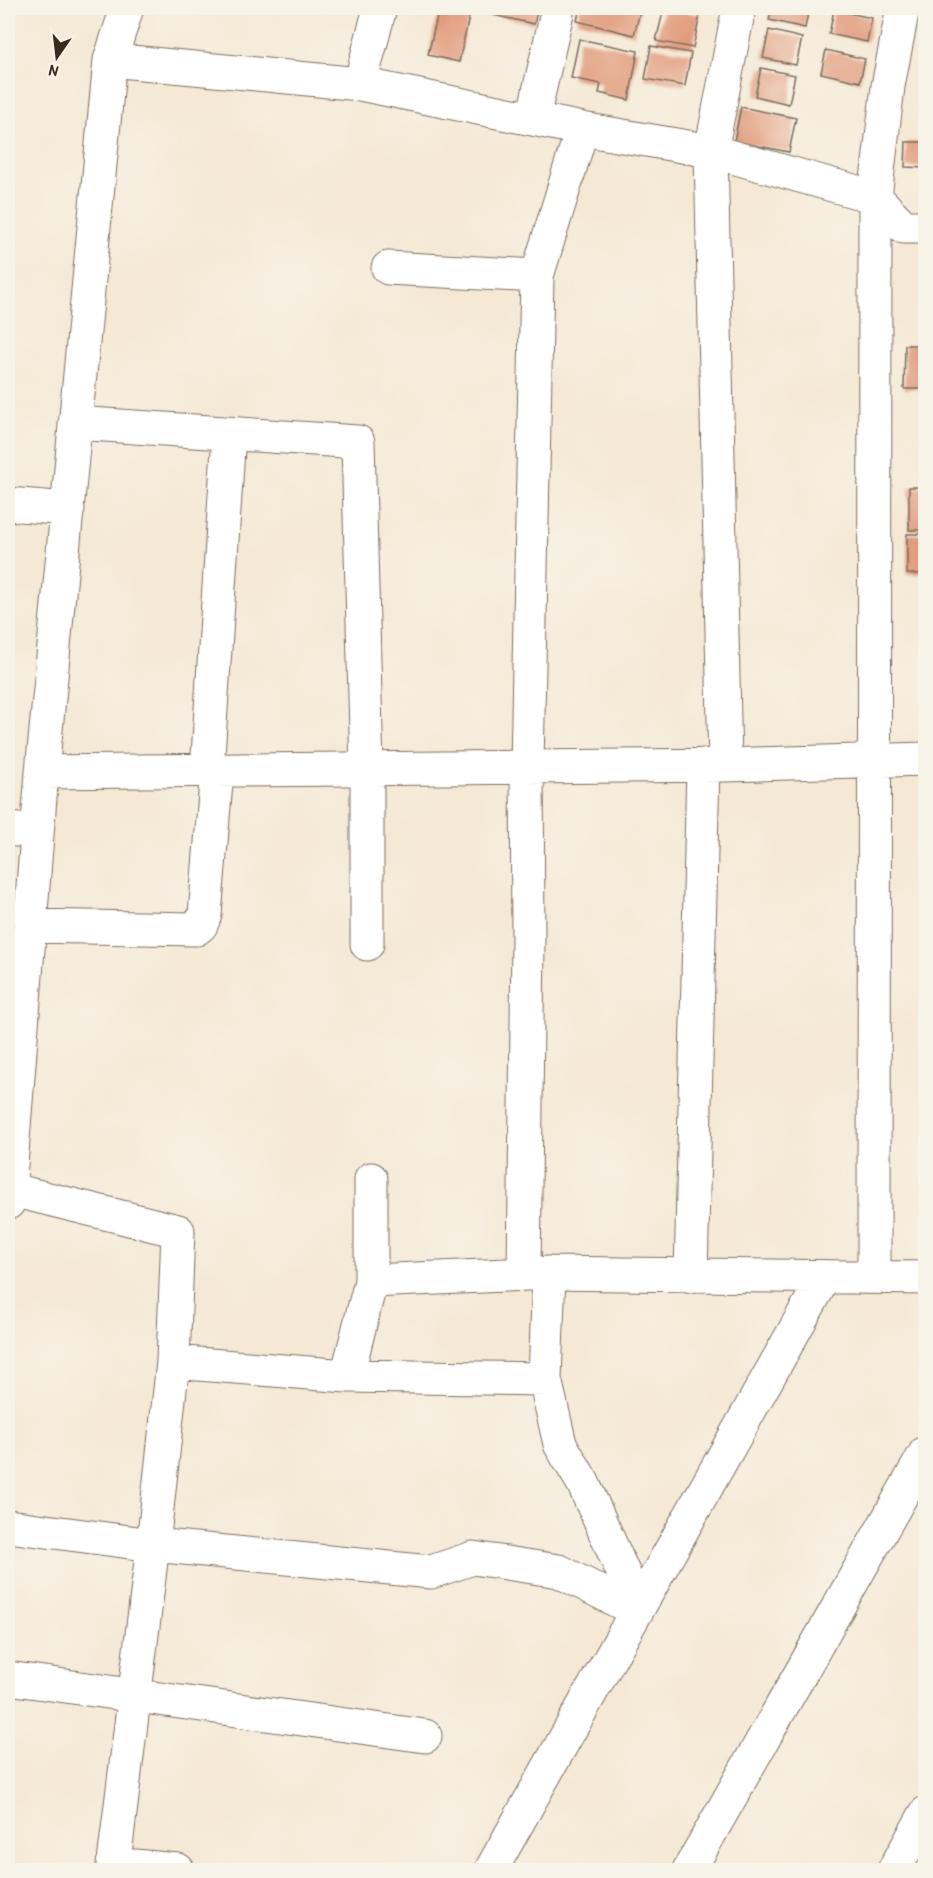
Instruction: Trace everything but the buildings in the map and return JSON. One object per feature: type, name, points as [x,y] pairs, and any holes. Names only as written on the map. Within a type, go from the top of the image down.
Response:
[{"type":"street","points":[[127,8],[110,60],[42,772],[22,831],[30,926],[15,1006],[8,1194],[178,1231],[173,1362],[113,1867],[178,1870]]},
{"type":"street","points":[[360,84],[380,8]]},
{"type":"street","points":[[533,118],[558,8]]},
{"type":"street","points":[[691,1276],[714,765],[711,151],[739,8]]},
{"type":"street","points":[[874,1276],[876,197],[888,86],[903,8]]},
{"type":"street","points":[[110,60],[360,84],[582,129],[711,151],[876,197],[904,227],[926,227]]},
{"type":"street","points":[[582,129],[537,276],[527,766],[528,939],[536,1273],[545,1379],[560,1444],[584,1483],[627,1579],[627,1605]]},
{"type":"street","points":[[388,268],[537,276]]},
{"type":"street","points":[[75,423],[358,442],[367,769],[367,945]]},
{"type":"street","points":[[30,926],[185,930],[196,929],[201,925],[205,915],[229,434]]},
{"type":"street","points":[[8,504],[68,509]]},
{"type":"street","points":[[42,772],[714,765],[926,759]]},
{"type":"street","points":[[346,1376],[371,1281],[371,1179]]},
{"type":"street","points":[[371,1281],[536,1273],[926,1278]]},
{"type":"street","points":[[491,1870],[627,1605],[824,1278]]},
{"type":"street","points":[[173,1362],[346,1376],[545,1379]]},
{"type":"street","points":[[689,1870],[926,1452]]},
{"type":"street","points":[[8,1526],[153,1545],[431,1572],[473,1558],[559,1571],[627,1605]]},
{"type":"street","points":[[8,1678],[425,1736]]},
{"type":"street","points":[[894,1870],[926,1813]]}]
